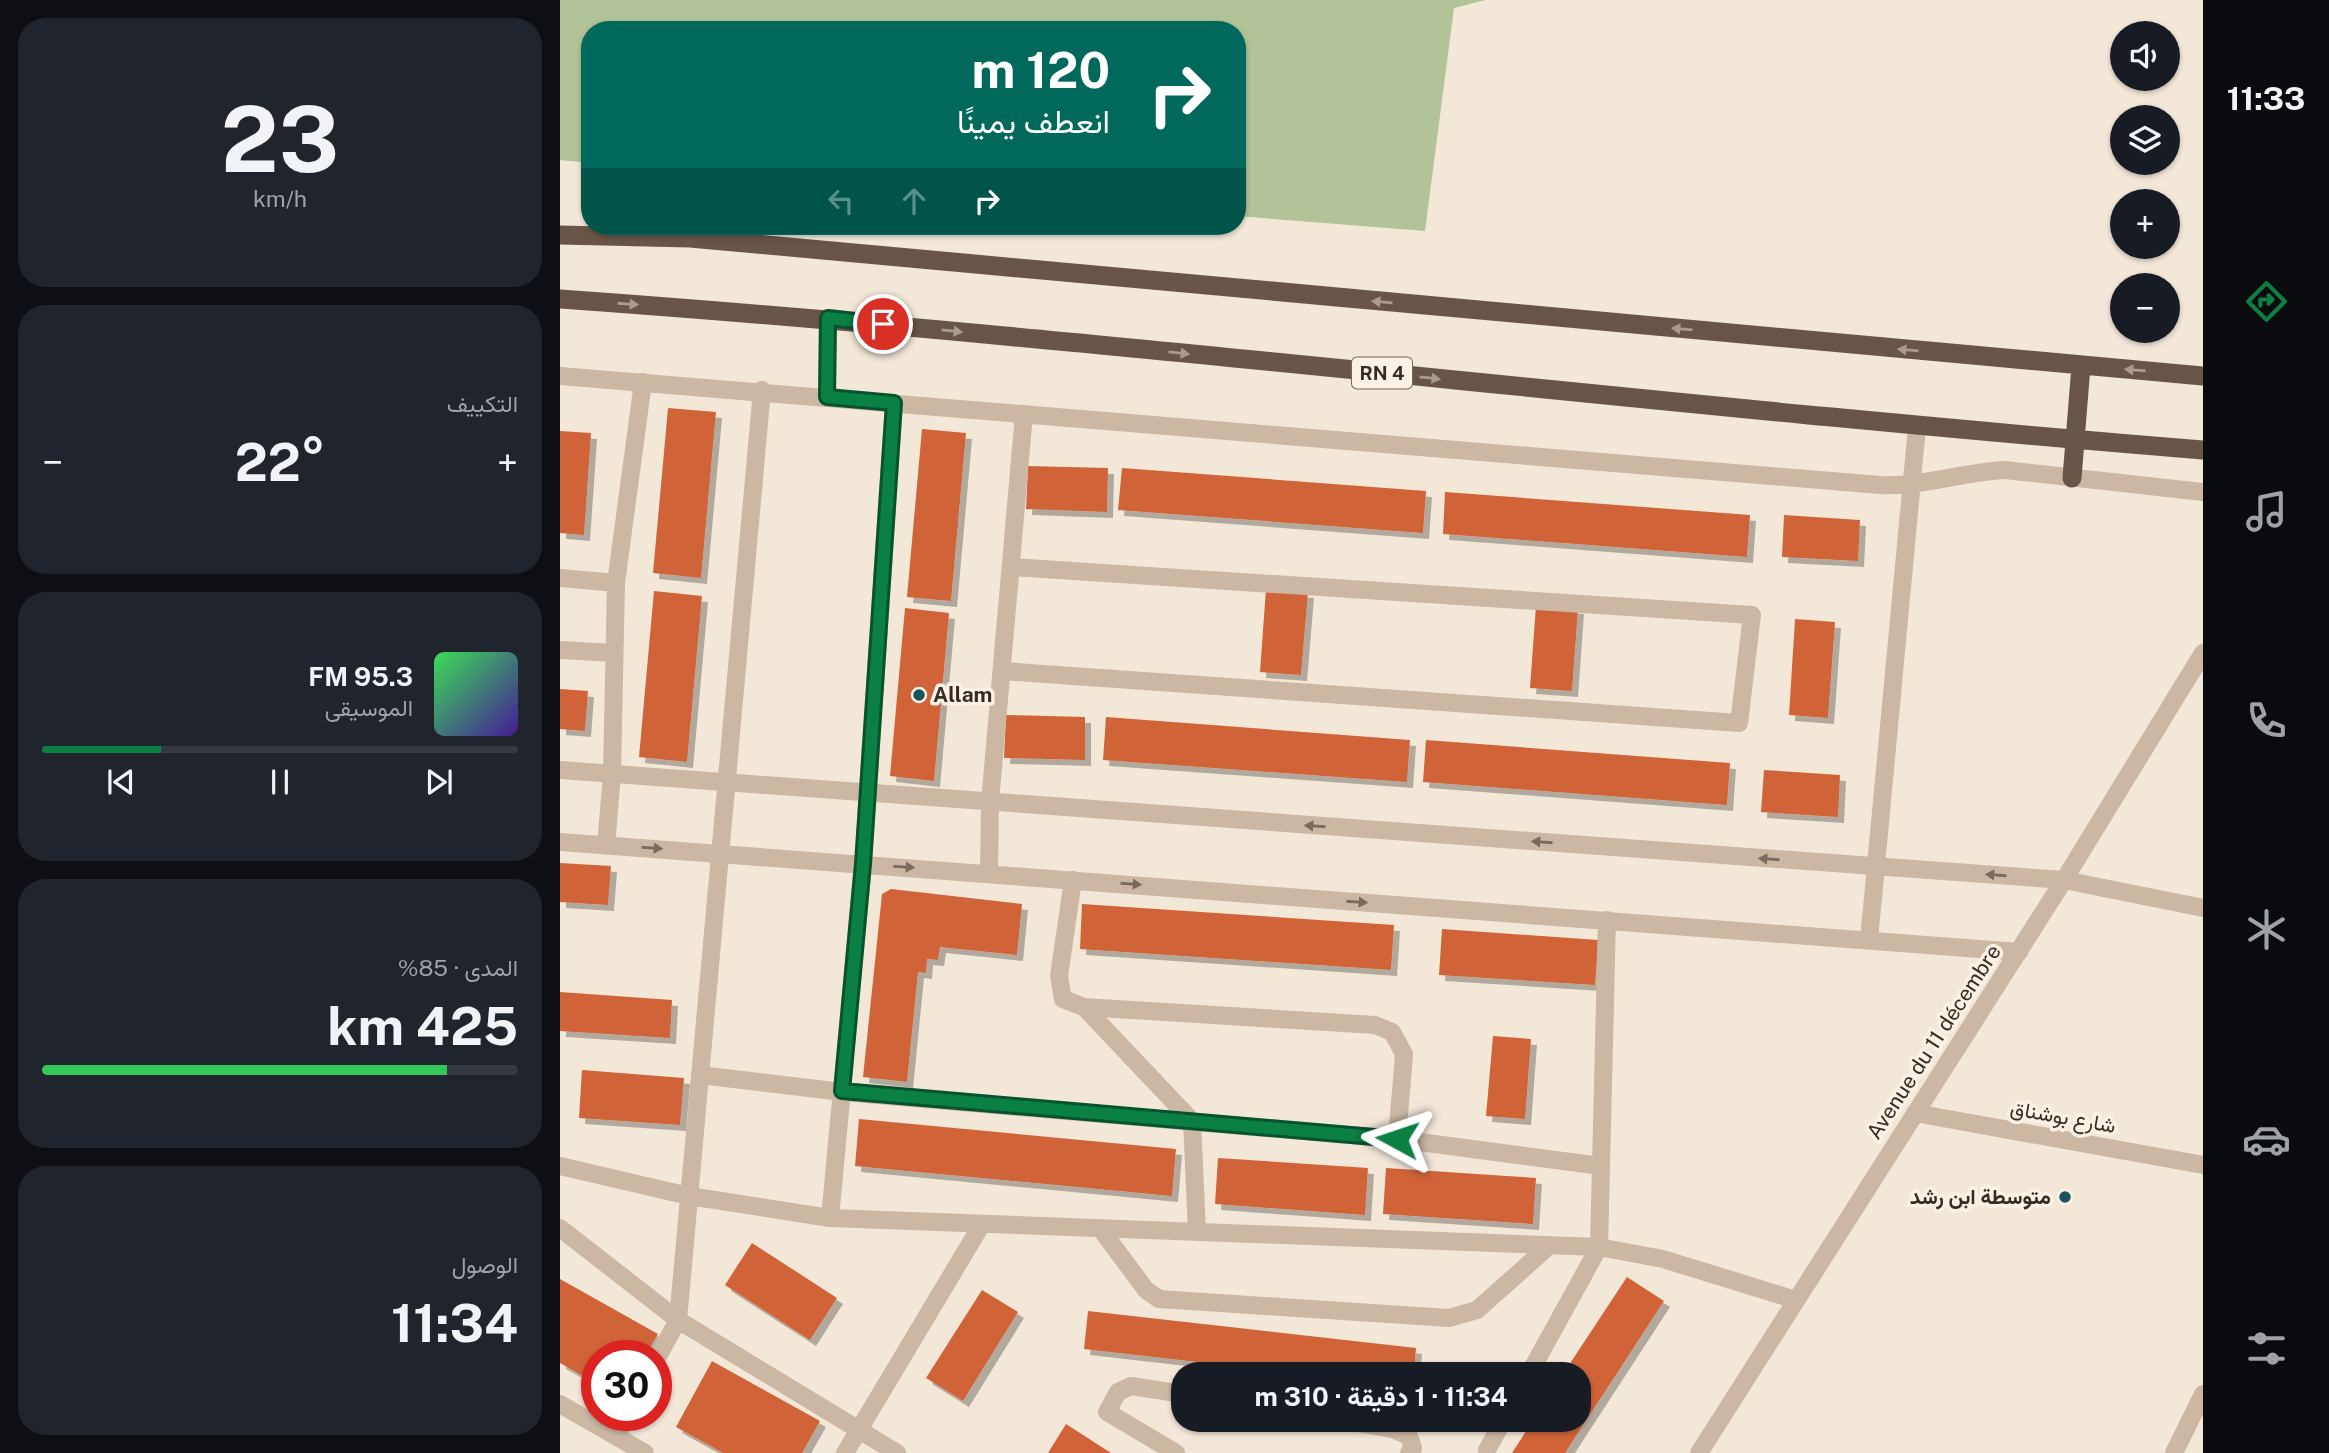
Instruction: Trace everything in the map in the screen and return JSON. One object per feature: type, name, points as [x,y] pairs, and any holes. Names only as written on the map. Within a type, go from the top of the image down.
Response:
[{"type":"highway","points":[[560,234],[581,235]]},
{"type":"highway","points":[[592,235],[690,238],[2203,376]]},
{"type":"highway","name":"RN 4","points":[[560,299],[828,318],[1917,427],[2203,450]]},
{"type":"highway","points":[[2072,478],[2081,366]]},
{"type":"street","points":[[827,397],[828,318]]},
{"type":"street","points":[[560,376],[761,390],[1880,485],[1913,485],[1982,471],[2005,470],[2203,492]]},
{"type":"street","points":[[606,845],[612,774],[616,583],[643,382]]},
{"type":"street","points":[[667,1340],[678,1320],[761,390]]},
{"type":"street","points":[[830,1218],[863,864],[894,403]]},
{"type":"street","points":[[989,874],[990,802],[1024,414]]},
{"type":"street","points":[[1869,940],[1917,427]]},
{"type":"street","points":[[1002,671],[1739,723],[1752,615],[1011,566]]},
{"type":"street","points":[[560,579],[616,583]]},
{"type":"street","points":[[560,650],[614,653]]},
{"type":"street","name":"Avenue du 11 décembre","points":[[1699,1453],[2019,952],[2203,653]]},
{"type":"street","points":[[560,770],[2064,880],[2203,908]]},
{"type":"street","points":[[560,842],[2019,952]]},
{"type":"street","points":[[1073,880],[1059,976],[1063,999],[1084,1007],[1375,1025],[1392,1032],[1404,1054],[1397,1139]]},
{"type":"street","points":[[1536,1362],[1599,1247],[1607,920]]},
{"type":"street","points":[[1084,1007],[1192,1121],[1197,1232]]},
{"type":"street","points":[[700,1075],[842,1091],[1397,1139],[1601,1166]]},
{"type":"street","name":"شارع بوشناق","points":[[1915,1113],[2203,1165]]},
{"type":"street","points":[[560,1166],[689,1196],[830,1218],[1599,1247],[1662,1259],[1796,1300]]},
{"type":"street","points":[[845,1453],[982,1224]]},
{"type":"street","points":[[560,1228],[678,1320],[897,1453]]},
{"type":"street","points":[[1100,1228],[1146,1290],[1159,1299],[1449,1318],[1477,1310],[1550,1245]]},
{"type":"street","points":[[1171,1392],[1131,1386],[1118,1392],[1107,1412],[1176,1453]]},
{"type":"street","points":[[2174,1453],[2203,1394]]},
{"type":"street","points":[[560,1404],[645,1453]]},
{"type":"street","points":[[616,1436],[619,1431]]},
{"type":"street","points":[[1399,1432],[1409,1436],[1413,1448],[1409,1453]]},
{"type":"street","points":[[1487,1450],[1497,1432]]},
{"type":"green space","points":[[560,0],[1485,0],[1454,8],[1425,231],[1246,217],[1246,21],[581,21],[581,162],[560,160]]},
{"type":"building","points":[[668,408],[716,412],[701,578],[653,573]]},
{"type":"building","points":[[922,429],[966,433],[951,601],[907,597]]},
{"type":"building","points":[[560,431],[591,433],[584,535],[560,533]]},
{"type":"building","points":[[1028,466],[1108,468],[1107,512],[1026,509]]},
{"type":"building","points":[[1122,468],[1426,491],[1423,533],[1118,510]]},
{"type":"building","points":[[1445,492],[1750,515],[1747,557],[1443,534]]},
{"type":"building","points":[[1784,515],[1860,520],[1858,561],[1782,557]]},
{"type":"building","points":[[1266,589],[1308,592],[1301,675],[1260,672]]},
{"type":"building","points":[[654,591],[702,596],[687,762],[639,757]]},
{"type":"building","points":[[1536,605],[1578,608],[1572,691],[1530,688]]},
{"type":"building","points":[[905,608],[949,613],[934,781],[890,776]]},
{"type":"building","points":[[1795,619],[1835,622],[1828,718],[1789,715]]},
{"type":"building","points":[[560,689],[588,691],[585,731],[560,729]]},
{"type":"building","points":[[1006,715],[1085,717],[1085,760],[1004,758]]},
{"type":"building","points":[[1106,717],[1410,740],[1407,782],[1103,760]]},
{"type":"building","points":[[1426,740],[1730,763],[1727,805],[1423,782]]},
{"type":"building","points":[[1764,770],[1840,775],[1838,817],[1761,812]]},
{"type":"building","points":[[560,863],[611,866],[608,905],[560,902]]},
{"type":"building","points":[[891,889],[1022,904],[1017,955],[940,947],[938,960],[927,959],[926,973],[918,972],[907,1082],[863,1077],[882,894]]},
{"type":"building","points":[[1082,904],[1394,925],[1391,970],[1080,949]]},
{"type":"building","points":[[1442,929],[1598,940],[1595,985],[1439,975]]},
{"type":"building","points":[[560,992],[672,1000],[670,1038],[560,1031]]},
{"type":"building","points":[[1493,1036],[1531,1039],[1525,1119],[1486,1116]]},
{"type":"building","points":[[582,1070],[684,1078],[680,1125],[579,1118]]},
{"type":"building","points":[[859,1119],[1176,1149],[1172,1196],[855,1166]]},
{"type":"building","points":[[1218,1158],[1368,1168],[1365,1215],[1215,1204]]},
{"type":"building","points":[[1386,1168],[1536,1178],[1533,1224],[1383,1214]]},
{"type":"building","points":[[752,1243],[837,1298],[810,1340],[725,1285]]},
{"type":"building","points":[[1627,1277],[1664,1301],[1591,1413],[1591,1362],[1571,1362]]},
{"type":"building","points":[[560,1279],[658,1334],[654,1340],[581,1340],[581,1375],[560,1363]]},
{"type":"building","points":[[982,1290],[1018,1312],[963,1401],[926,1378]]},
{"type":"building","points":[[1088,1311],[1416,1348],[1415,1362],[1197,1362],[1084,1349]]},
{"type":"building","points":[[712,1361],[820,1421],[802,1453],[723,1453],[676,1427]]},
{"type":"building","points":[[1066,1424],[1111,1453],[1048,1453]]},
{"type":"building","points":[[1526,1432],[1579,1432],[1565,1453],[1512,1453]]},
{"type":"place","name":"Allam","points":[[919,695]]},
{"type":"place","name":"متوسطة ابن رشد","points":[[2065,1197]]},
{"type":"route","points":[[883,324],[828,318],[827,397],[894,403],[863,864],[842,1091],[1397,1139]]}]
